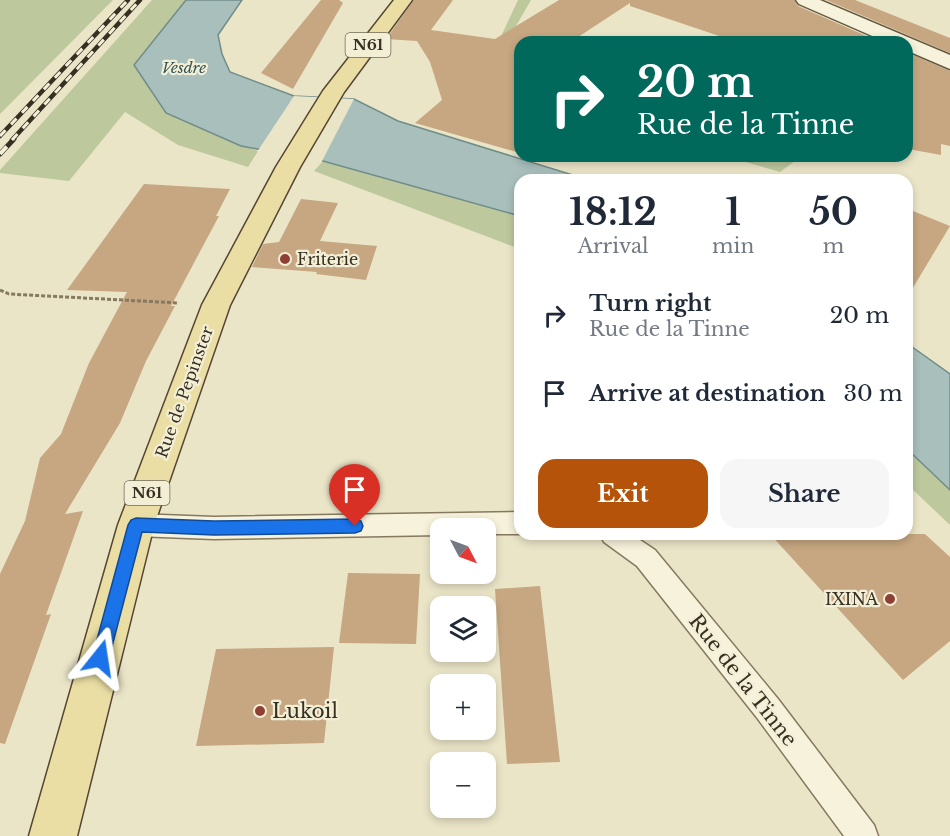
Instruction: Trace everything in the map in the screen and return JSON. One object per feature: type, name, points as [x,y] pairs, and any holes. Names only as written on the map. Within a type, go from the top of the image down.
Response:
[{"type":"main road","name":"Rue de Pepinster","points":[[53,836],[136,525],[216,305],[288,167],[334,91],[403,0]]},
{"type":"street","points":[[805,0],[888,36]]},
{"type":"street","points":[[913,46],[950,63]]},
{"type":"lane","points":[[136,525],[214,528],[514,523]]},
{"type":"lane","name":"Rue de la Tinne","points":[[620,540],[646,558],[768,709],[863,836]]},
{"type":"path","points":[[0,290],[9,294],[216,305]]},
{"type":"green space","points":[[0,0],[113,0],[0,114]]},
{"type":"green space","points":[[152,0],[186,0],[134,65],[166,113],[258,151],[248,167],[178,145],[125,112],[69,181],[0,173],[0,170]]},
{"type":"green space","points":[[518,0],[531,0],[508,40],[514,44],[514,86],[505,88],[497,45]]},
{"type":"green space","points":[[323,161],[514,214],[514,247],[314,171]]},
{"type":"green space","points":[[746,162],[794,162],[780,172]]},
{"type":"green space","points":[[913,455],[950,490],[950,525],[913,490]]},
{"type":"water","name":"Vesdre","points":[[186,0],[242,0],[218,35],[222,54],[230,72],[294,96],[354,99],[398,121],[514,157],[514,162],[531,162],[570,174],[514,174],[514,214],[323,161],[241,146],[166,113],[134,65]]},
{"type":"water","points":[[913,348],[950,374],[950,490],[913,455]]},
{"type":"pier","points":[[294,96],[354,99],[321,163],[257,152]]},
{"type":"building","points":[[321,0],[339,0],[343,3],[293,89],[261,73]]},
{"type":"building","points":[[414,0],[453,0],[431,30],[495,39],[559,0],[794,0],[798,6],[866,36],[719,36],[630,6],[630,3],[580,36],[514,36],[514,151],[415,123],[442,100],[430,62],[417,41],[386,39]]},
{"type":"building","points":[[826,0],[855,0],[950,38],[950,53]]},
{"type":"building","points":[[913,55],[950,71],[950,146],[941,144],[941,155],[913,150]]},
{"type":"building","points":[[144,184],[230,189],[216,216],[219,216],[171,306],[175,306],[146,361],[120,423],[65,514],[83,511],[46,615],[51,614],[5,744],[0,743],[0,574],[25,521],[40,458],[61,434],[89,363],[127,292],[67,290]]},
{"type":"building","points":[[301,199],[338,203],[320,241],[377,246],[366,280],[316,274],[317,272],[252,267],[263,244],[279,242]]},
{"type":"building","points":[[913,211],[950,226],[913,288]]},
{"type":"building","name":"IXINA","points":[[913,534],[925,534],[950,557],[950,641],[903,680],[775,540],[913,540]]},
{"type":"building","points":[[348,573],[420,574],[416,644],[339,643]]},
{"type":"building","points":[[540,586],[560,762],[507,764],[495,589]]},
{"type":"building","points":[[334,647],[324,743],[196,746],[216,649]]},
{"type":"railway","points":[[0,136],[128,0]]},
{"type":"railway","points":[[12,140],[140,0]]},
{"type":"railway","points":[[0,154],[14,139]]},
{"type":"place","name":"Friterie","points":[[285,259]]},
{"type":"place","name":"IXINA","points":[[890,599]]},
{"type":"place","name":"Lukoil","points":[[260,711]]},
{"type":"route","points":[[100,658],[136,525],[214,528],[355,526]]}]
